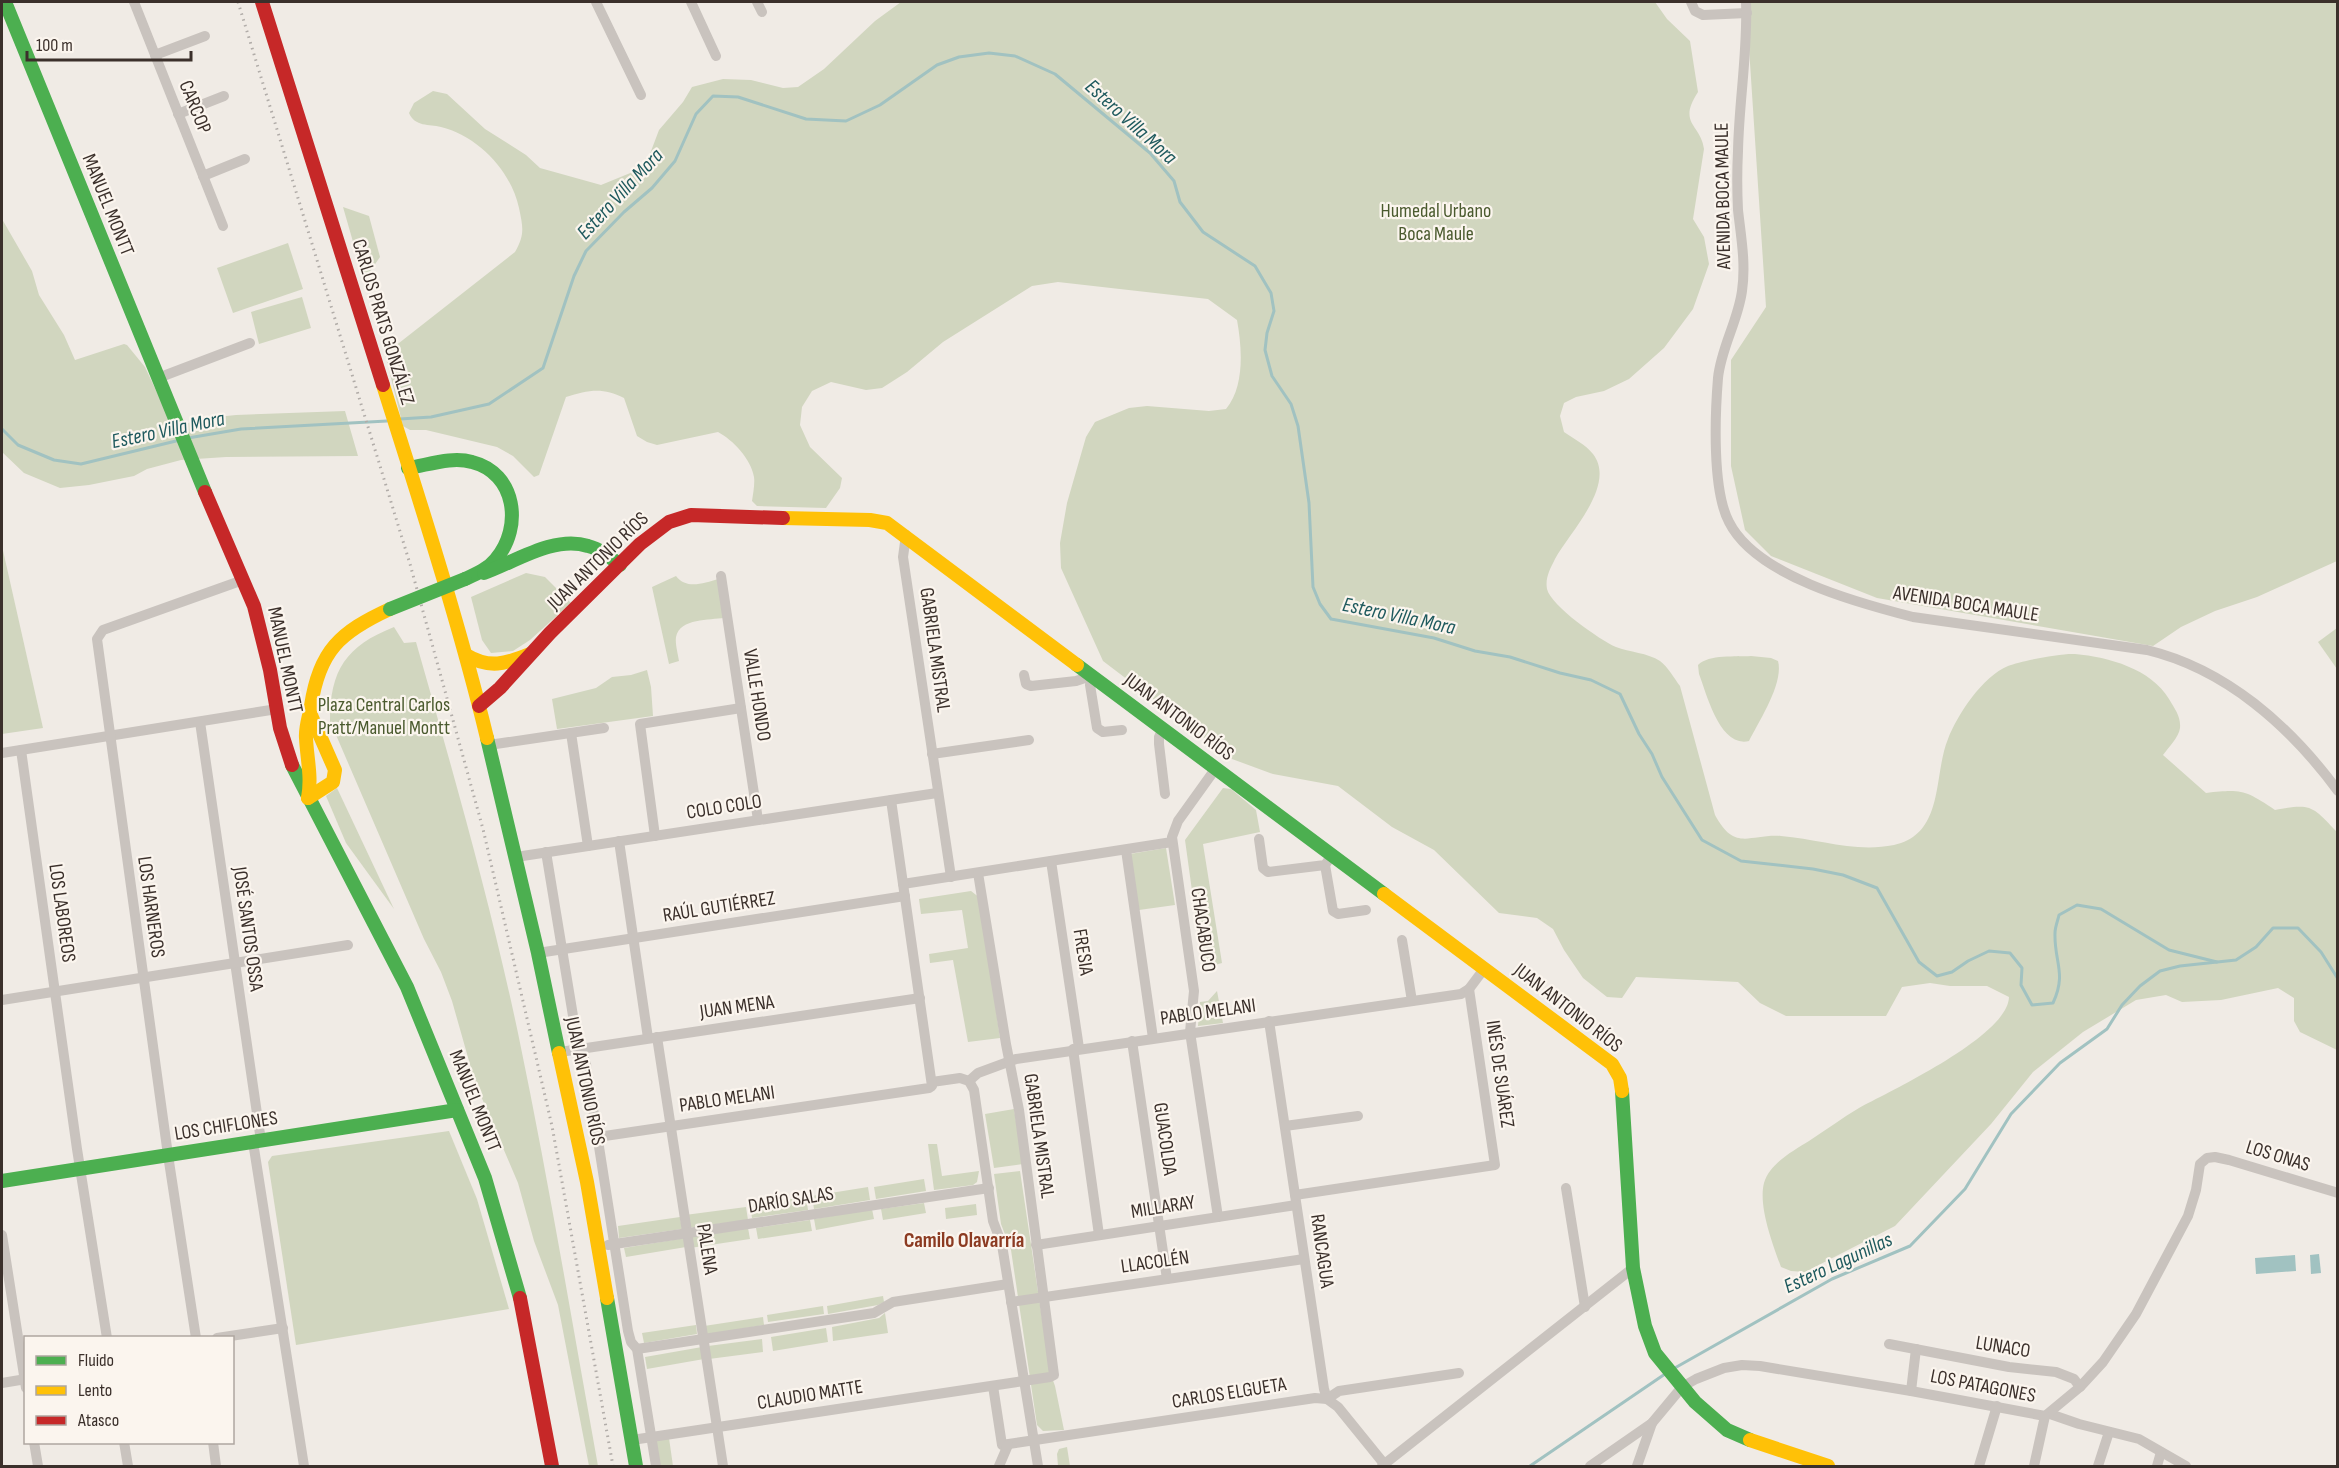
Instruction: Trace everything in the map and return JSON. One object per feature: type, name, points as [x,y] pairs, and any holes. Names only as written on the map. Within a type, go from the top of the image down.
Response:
[{"type":"main road","name":"MANUEL MONTT","points":[[5,2],[261,627],[289,758],[394,961],[485,1178],[512,1263],[537,1381],[552,1467]]},
{"type":"main road","name":"CARLOS PRATS GONZÁLEZ","points":[[262,2],[466,655]]},
{"type":"main road","points":[[408,468],[460,460],[473,462],[489,469],[507,487],[514,512],[509,538],[496,560],[470,577]]},
{"type":"main road","name":"JUAN ANTONIO RÍOS","points":[[479,706],[493,696],[530,654],[660,526],[674,518],[691,515],[870,520],[887,523],[1216,768],[1329,860],[1608,1060],[1618,1073],[1622,1090],[1633,1268],[1648,1335],[1659,1359],[1677,1382],[1727,1430],[1753,1442],[1828,1467]]},
{"type":"main road","points":[[308,798],[313,777],[306,734],[315,678],[332,646],[356,624],[470,577],[571,542],[593,546],[606,553],[620,566]]},
{"type":"main road","name":"JUAN ANTONIO RÍOS","points":[[466,655],[480,663],[495,663],[512,661],[530,654]]},
{"type":"main road","name":"JUAN ANTONIO RÍOS","points":[[466,655],[516,857],[560,1052],[599,1247],[636,1467]]},
{"type":"main road","points":[[308,798],[333,782],[335,770],[317,724],[310,713]]},
{"type":"main road","name":"LOS CHIFLONES","points":[[2,1181],[457,1110]]},
{"type":"street","name":"CARCOP","points":[[134,2],[223,226]]},
{"type":"street","points":[[596,2],[641,95]]},
{"type":"street","points":[[691,2],[716,56]]},
{"type":"street","points":[[1691,2],[1695,11],[1703,15],[1747,13]]},
{"type":"street","name":"AVENIDA BOCA MAULE","points":[[1746,2],[1738,152],[1738,208],[1742,233],[1743,277],[1739,305],[1723,351],[1718,378],[1718,489],[1729,523],[1742,540],[1760,557],[1784,572],[1849,599],[1880,609],[1913,617],[2147,650],[2182,661],[2226,684],[2268,713],[2316,762],[2337,790]]},
{"type":"street","points":[[155,56],[205,36]]},
{"type":"street","points":[[178,114],[224,96]]},
{"type":"street","points":[[203,176],[245,159]]},
{"type":"street","points":[[158,378],[250,343]]},
{"type":"street","name":"GABRIELA MISTRAL","points":[[906,535],[903,557],[951,877]]},
{"type":"street","name":"VALLE HONDO","points":[[721,576],[758,820]]},
{"type":"street","name":"LOS HARNEROS","points":[[196,1336],[168,1155],[97,639],[99,633],[243,580]]},
{"type":"street","points":[[1024,675],[1026,684],[1031,686],[1076,681],[1091,676],[1090,685],[1097,728],[1103,732],[1122,730]]},
{"type":"street","points":[[656,836],[640,724],[741,708]]},
{"type":"street","points":[[2,753],[277,710]]},
{"type":"street","name":"JOSÉ SANTOS OSSA","points":[[200,722],[304,1467]]},
{"type":"street","points":[[489,746],[603,728]]},
{"type":"street","points":[[1163,729],[1159,744],[1166,794]]},
{"type":"street","points":[[571,733],[588,846]]},
{"type":"street","points":[[932,754],[1029,740]]},
{"type":"street","name":"LOS LABOREOS","points":[[21,750],[107,1336]]},
{"type":"street","name":"CHACABUCO","points":[[1216,768],[1174,827],[1172,842],[1194,991],[1190,1032],[1218,1217]]},
{"type":"street","name":"COLO COLO","points":[[516,857],[937,793]]},
{"type":"street","points":[[891,800],[932,1084]]},
{"type":"street","points":[[1259,839],[1266,872],[1329,860],[1334,912],[1366,910]]},
{"type":"street","name":"PALENA","points":[[619,841],[633,938],[670,1126],[723,1467]]},
{"type":"street","points":[[903,884],[1172,842]]},
{"type":"street","points":[[1126,850],[1153,1038]]},
{"type":"street","points":[[546,852],[577,1040],[581,1048],[598,1137],[628,1331],[631,1342],[637,1349],[656,1467]]},
{"type":"street","name":"FRESIA","points":[[1051,861],[1099,1235]]},
{"type":"street","name":"GABRIELA MISTRAL","points":[[978,873],[1027,1162],[1054,1373],[1050,1377],[1024,1381]]},
{"type":"street","name":"RAÚL GUTIÉRREZ","points":[[538,953],[905,896]]},
{"type":"street","points":[[1402,940],[1412,1001]]},
{"type":"street","points":[[2,999],[348,945]]},
{"type":"street","points":[[1469,988],[1484,969]]},
{"type":"street","name":"PABLO MELANI","points":[[598,1137],[928,1088],[932,1084],[960,1078],[969,1081],[978,1073],[1010,1060],[1461,994],[1469,988]]},
{"type":"street","name":"INÉS DE SUÁREZ","points":[[1469,988],[1495,1165]]},
{"type":"street","name":"JUAN MENA","points":[[560,1052],[920,998]]},
{"type":"street","name":"RANCAGUA","points":[[1269,1021],[1327,1399]]},
{"type":"street","name":"GUACOLDA","points":[[1132,1041],[1167,1279]]},
{"type":"street","points":[[969,1081],[974,1090],[993,1221],[1002,1245],[1038,1467]]},
{"type":"street","points":[[1285,1126],[1358,1116]]},
{"type":"street","name":"LOS ONAS","points":[[2206,1158],[2229,1160],[2337,1193]]},
{"type":"street","name":"LOS PATAGONES","points":[[1677,1382],[1724,1368],[1751,1365],[1911,1390],[2048,1415],[2080,1387],[2118,1342],[2148,1293],[2187,1216],[2196,1190],[2200,1164],[2206,1158]]},
{"type":"street","name":"MILLARAY","points":[[1036,1245],[1218,1217],[1296,1200],[1495,1165]]},
{"type":"street","name":"DARÍO SALAS","points":[[599,1247],[989,1188]]},
{"type":"street","points":[[1566,1188],[1585,1307]]},
{"type":"street","points":[[2,1235],[24,1376]]},
{"type":"street","name":"LLACOLÉN","points":[[1011,1302],[1304,1258]]},
{"type":"street","points":[[1327,1399],[1338,1407],[1383,1466],[1633,1268]]},
{"type":"street","points":[[637,1349],[874,1313],[892,1302],[1008,1284]]},
{"type":"street","points":[[230,1336],[283,1328]]},
{"type":"street","name":"LUNACO","points":[[1889,1344],[2009,1367],[2056,1372],[2074,1379],[2080,1387]]},
{"type":"street","points":[[1911,1390],[1916,1349]]},
{"type":"street","name":"CARLOS ELGUETA","points":[[1005,1445],[1315,1398],[1327,1399],[1339,1390],[1459,1373]]},
{"type":"street","name":"CLAUDIO MATTE","points":[[632,1440],[1024,1381]]},
{"type":"street","points":[[2,1383],[24,1382]]},
{"type":"street","points":[[1637,1467],[1652,1423],[1677,1382]]},
{"type":"street","points":[[993,1386],[1005,1445],[999,1467]]},
{"type":"street","points":[[1979,1467],[1997,1406]]},
{"type":"street","points":[[2034,1467],[2048,1415],[2139,1439],[2186,1467]]},
{"type":"street","points":[[1590,1467],[1652,1423]]},
{"type":"street","points":[[2098,1467],[2109,1432]]},
{"type":"street","points":[[34,1444],[38,1467]]},
{"type":"street","points":[[124,1444],[128,1467]]},
{"type":"street","points":[[213,1444],[216,1467]]},
{"type":"street","points":[[2157,1467],[2161,1452]]},
{"type":"green space","name":"Humedal Urbano Boca Maule","points":[[901,2],[1655,2],[1667,19],[1690,41],[1698,92],[1692,103],[1690,118],[1704,149],[1693,219],[1704,237],[1709,264],[1693,309],[1664,348],[1629,379],[1604,391],[1576,397],[1564,403],[1560,416],[1564,432],[1583,444],[1593,454],[1599,466],[1599,480],[1595,494],[1580,523],[1555,559],[1547,577],[1547,589],[1550,596],[1566,613],[1599,637],[1616,647],[1655,658],[1668,669],[1680,686],[1715,815],[1729,834],[1744,839],[1781,836],[1837,845],[1880,847],[1910,839],[1922,829],[1930,816],[1948,739],[1972,697],[1989,678],[2008,666],[2031,660],[2075,654],[2102,658],[2140,672],[2161,689],[2180,720],[2178,735],[2163,755],[2206,793],[2243,792],[2275,810],[2304,807],[2316,812],[2337,832],[2337,1050],[2300,1032],[2294,1021],[2294,998],[2278,988],[2221,1000],[2182,1002],[2166,995],[2136,1000],[2083,1032],[2033,1072],[1991,1124],[1895,1226],[1805,1272],[1791,1271],[1781,1267],[1765,1214],[1764,1183],[1771,1169],[1789,1153],[1853,1112],[1970,1045],[2004,1012],[2009,997],[1987,986],[1950,986],[1930,983],[1902,987],[1886,1016],[1786,1016],[1760,1003],[1738,982],[1636,977],[1622,998],[1607,997],[1583,978],[1553,929],[1537,918],[1499,913],[1434,850],[1392,827],[1338,786],[1273,774],[1232,759],[1103,661],[1061,568],[1060,543],[1067,503],[1086,437],[1095,422],[1129,408],[1147,406],[1209,411],[1226,409],[1236,390],[1241,366],[1237,320],[1208,299],[1058,282],[1032,286],[943,342],[907,372],[882,388],[866,390],[831,382],[812,391],[802,407],[800,425],[810,447],[842,478],[840,488],[826,508],[757,506],[752,501],[754,477],[752,470],[745,457],[730,440],[718,432],[657,445],[647,442],[637,436],[624,398],[609,392],[588,391],[566,397],[539,475],[534,477],[513,456],[497,447],[426,430],[410,430],[403,426],[385,354],[515,252],[522,231],[515,194],[501,168],[468,138],[441,127],[415,121],[409,113],[414,103],[433,91],[447,94],[485,129],[526,155],[540,168],[601,185],[645,167],[659,130],[683,102],[692,87],[723,79],[751,80],[783,88],[798,87],[824,69],[875,21]]},
{"type":"green space","points":[[1746,2],[2337,2],[2337,561],[2257,597],[2215,611],[2181,627],[2153,646],[1877,598],[1771,556],[1745,530],[1731,466],[1731,360],[1766,307]]},
{"type":"green space","points":[[343,207],[369,216],[380,257],[364,280]]},
{"type":"green space","points":[[2,219],[32,271],[39,295],[64,335],[75,360],[127,345],[145,367],[174,429],[198,419],[236,415],[345,411],[358,456],[226,457],[181,460],[147,469],[134,476],[60,488],[24,473],[2,452]]},
{"type":"green space","points":[[288,243],[303,289],[233,313],[217,268]]},
{"type":"green space","points":[[302,297],[311,328],[259,344],[251,312]]},
{"type":"green space","points":[[2,546],[43,728],[2,734]]},
{"type":"green space","points":[[526,573],[545,577],[571,603],[530,640],[513,651],[491,653],[482,640],[471,597]]},
{"type":"green space","points":[[676,576],[690,584],[701,584],[719,579],[724,618],[696,621],[683,626],[676,637],[679,661],[669,664],[652,587]]},
{"type":"green space","name":"Plaza Central Carlos Pratt/Manuel Montt","points":[[394,627],[404,643],[416,642],[495,934],[540,1141],[598,1466],[589,1466],[558,1305],[534,1241],[518,1183],[475,1082],[452,1001],[441,972],[424,939],[330,721],[333,687],[344,662],[364,643],[377,634]]},
{"type":"green space","points":[[2337,628],[2337,669],[2318,642]]},
{"type":"green space","points":[[1751,656],[1778,661],[1779,670],[1774,691],[1749,741],[1739,741],[1730,736],[1716,718],[1699,674],[1698,665],[1709,659]]},
{"type":"green space","points":[[647,670],[653,716],[557,729],[552,699],[596,688],[612,677]]},
{"type":"green space","points":[[337,788],[394,909],[346,843],[326,796]]},
{"type":"green space","points":[[1223,788],[1231,789],[1256,810],[1260,832],[1203,844],[1222,963],[1215,965],[1202,963],[1185,840]]},
{"type":"green space","points":[[1166,848],[1175,905],[1139,910],[1130,854]]},
{"type":"green space","points":[[971,891],[980,898],[1000,1038],[968,1042],[953,960],[930,963],[929,954],[968,948],[962,910],[921,914],[919,899]]},
{"type":"green space","points":[[1217,991],[1223,1023],[1198,1026],[1200,1002],[1208,1001]]},
{"type":"green space","points":[[1014,1109],[1023,1164],[994,1168],[985,1114]]},
{"type":"green space","points":[[449,1131],[477,1199],[509,1309],[296,1345],[268,1162],[272,1156]]},
{"type":"green space","points":[[928,1144],[937,1144],[942,1176],[979,1171],[977,1182],[973,1185],[934,1190]]},
{"type":"green space","points":[[1020,1171],[1050,1372],[1064,1430],[1043,1431],[1037,1425],[1011,1250],[1001,1224],[994,1174]]},
{"type":"green space","points":[[924,1179],[926,1191],[876,1199],[874,1187]]},
{"type":"green space","points":[[868,1187],[870,1200],[814,1209],[812,1196]]},
{"type":"green space","points":[[806,1197],[808,1210],[752,1218],[750,1205]]},
{"type":"green space","points":[[924,1203],[926,1213],[883,1220],[881,1209]]},
{"type":"green space","points":[[976,1204],[977,1215],[946,1219],[945,1208]]},
{"type":"green space","points":[[746,1207],[748,1220],[686,1228],[685,1215]]},
{"type":"green space","points":[[872,1209],[874,1219],[816,1230],[814,1219]]},
{"type":"green space","points":[[680,1217],[682,1229],[619,1238],[618,1226]]},
{"type":"green space","points":[[810,1220],[812,1231],[758,1239],[756,1228]]},
{"type":"green space","points":[[748,1228],[750,1239],[690,1248],[688,1236]]},
{"type":"green space","points":[[685,1238],[686,1247],[626,1257],[624,1248]]},
{"type":"green space","points":[[883,1296],[884,1302],[878,1305],[828,1314],[827,1306]]},
{"type":"green space","points":[[823,1306],[824,1314],[768,1322],[767,1315]]},
{"type":"green space","points":[[885,1313],[888,1333],[833,1341],[832,1327],[879,1318]]},
{"type":"green space","points":[[763,1317],[764,1325],[705,1335],[704,1326]]},
{"type":"green space","points":[[696,1325],[697,1334],[644,1343],[642,1333]]},
{"type":"green space","points":[[826,1328],[828,1342],[773,1351],[771,1337]]},
{"type":"green space","points":[[762,1339],[763,1352],[709,1359],[708,1346]]},
{"type":"green space","points":[[702,1347],[704,1359],[647,1369],[645,1357]]},
{"type":"green space","points":[[669,1438],[673,1466],[653,1466],[651,1440]]},
{"type":"green space","points":[[1067,1447],[1070,1466],[1058,1466],[1059,1449]]},
{"type":"water","points":[[2319,1254],[2321,1273],[2311,1274],[2310,1255]]},
{"type":"water","points":[[2295,1255],[2296,1271],[2256,1274],[2255,1258]]},
{"type":"waterway","name":"Estero Villa Mora","points":[[400,419],[431,417],[489,404],[543,368],[574,276],[586,251],[624,212],[652,188],[675,161],[696,114],[713,96],[738,97],[806,119],[846,121],[880,105],[937,65],[959,57],[989,53],[1015,56],[1055,74],[1150,153],[1174,181],[1180,202],[1203,232],[1255,266],[1271,293],[1274,311],[1267,333],[1265,350],[1272,376],[1291,404],[1298,426],[1309,503],[1313,587],[1320,604],[1331,619],[1434,638],[1475,651],[1510,657],[1591,680],[1620,694],[1662,777],[1702,840],[1741,861],[1813,869],[1843,875],[1877,888],[1919,962],[1937,976],[1952,972],[1989,951],[2010,953],[2022,968],[2021,985],[2032,1005],[2053,1003],[2060,975],[2055,943],[2056,926],[2059,915],[2077,905],[2101,909],[2169,950],[2217,962]]},
{"type":"waterway","name":"Estero Villa Mora","points":[[188,438],[241,429],[387,421]]},
{"type":"waterway","name":"Estero Villa Mora","points":[[2,429],[18,445],[54,460],[81,464],[176,441]]},
{"type":"waterway","name":"Estero Lagunillas","points":[[1673,1369],[1832,1279],[1910,1246],[1965,1189],[2011,1114],[2060,1063],[2107,1029],[2122,1005],[2140,986],[2160,971],[2180,966],[2236,960],[2256,947],[2273,928],[2298,928],[2321,952],[2338,979]]},
{"type":"waterway","name":"Estero Lagunillas","points":[[1530,1466],[1665,1374]]},
{"type":"railway","points":[[238,2],[410,564],[483,829],[552,1126],[613,1466]]},
{"type":"traffic: fast","points":[[5,2],[205,492]]},
{"type":"traffic: fast","points":[[408,468],[448,460],[464,460],[487,468],[498,477],[506,489],[511,503],[512,517],[505,546],[489,566],[465,579]]},
{"type":"traffic: fast","points":[[484,573],[535,551],[562,544],[592,547],[620,565]]},
{"type":"traffic: fast","points":[[390,609],[465,579]]},
{"type":"traffic: fast","points":[[1077,665],[1384,894]]},
{"type":"traffic: fast","points":[[487,738],[538,953],[559,1053]]},
{"type":"traffic: fast","points":[[292,765],[407,987],[485,1178],[520,1298]]},
{"type":"traffic: fast","points":[[1622,1091],[1633,1268],[1645,1326],[1655,1353],[1695,1402],[1727,1430],[1750,1440]]},
{"type":"traffic: fast","points":[[2,1181],[457,1110]]},
{"type":"traffic: fast","points":[[607,1298],[636,1466]]},
{"type":"traffic: slow","points":[[383,385],[451,605],[487,738]]},
{"type":"traffic: slow","points":[[783,518],[870,520],[887,523],[1077,665]]},
{"type":"traffic: slow","points":[[308,798],[306,730],[315,687],[326,657],[345,635],[390,609]]},
{"type":"traffic: slow","points":[[466,655],[482,662],[498,664],[530,654]]},
{"type":"traffic: slow","points":[[308,798],[333,782],[335,770],[310,713]]},
{"type":"traffic: slow","points":[[1384,894],[1612,1064],[1620,1078],[1622,1091]]},
{"type":"traffic: slow","points":[[559,1053],[587,1182],[607,1298]]},
{"type":"traffic: slow","points":[[1750,1440],[1828,1466]]},
{"type":"traffic: jam","points":[[262,2],[383,385]]},
{"type":"traffic: jam","points":[[205,492],[254,606],[270,670],[280,728],[292,765]]},
{"type":"traffic: jam","points":[[479,706],[500,688],[550,633],[640,544],[669,522],[691,515],[783,518]]},
{"type":"traffic: jam","points":[[520,1298],[552,1466]]},
{"type":"district","name":"Camilo Olavarría","points":[[964,1240]]}]
